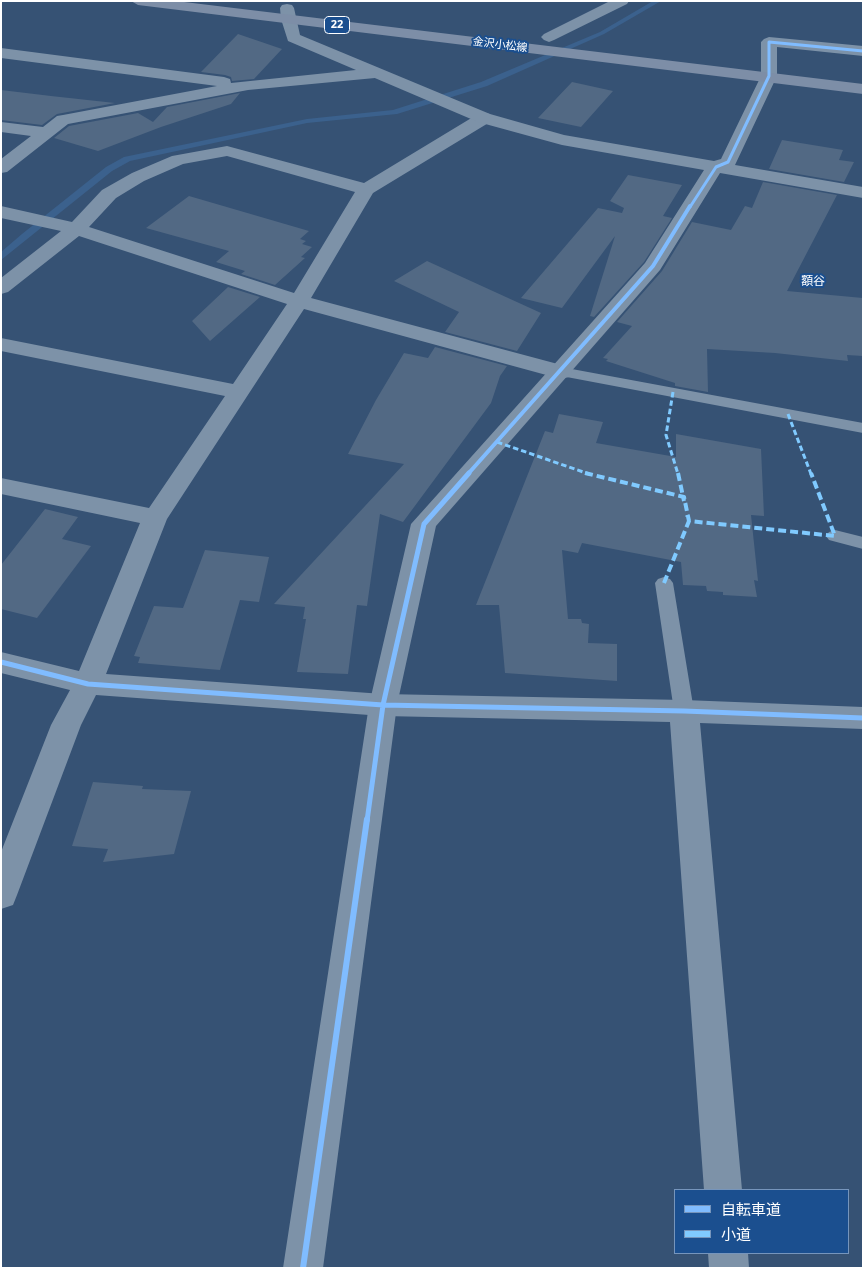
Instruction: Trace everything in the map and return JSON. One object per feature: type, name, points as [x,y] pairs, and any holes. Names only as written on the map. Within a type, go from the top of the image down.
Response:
[{"type":"main road","name":"金沢小松線","points":[[138,1],[286,10],[555,38],[769,71],[863,89]]},
{"type":"main road","name":"金沢小松線","points":[[226,1],[584,55],[863,78]]},
{"type":"street","points":[[555,38],[622,1]]},
{"type":"street","points":[[286,10],[294,38],[375,74],[484,118],[562,140],[863,193]]},
{"type":"street","points":[[303,1268],[383,705],[424,524],[561,372],[653,266],[716,167],[728,162],[769,71],[769,42],[863,51]]},
{"type":"street","points":[[1,53],[248,86]]},
{"type":"street","points":[[1,168],[63,120],[248,86],[375,74]]},
{"type":"street","points":[[1,895],[66,725],[88,684],[155,518],[299,301],[366,189],[484,118]]},
{"type":"street","points":[[1,127],[46,133]]},
{"type":"street","points":[[1,288],[109,194],[138,177],[178,160],[227,151],[366,189]]},
{"type":"street","points":[[1,212],[69,228],[299,301],[561,372]]},
{"type":"street","points":[[1,344],[240,392]]},
{"type":"street","points":[[1,486],[155,518]]},
{"type":"street","points":[[1,662],[88,684],[383,705],[684,711],[863,718]]},
{"type":"street","points":[[684,711],[722,1189]]},
{"type":"street","points":[[728,1254],[729,1268]]},
{"type":"lane","points":[[561,372],[863,428]]},
{"type":"lane","points":[[835,536],[863,543]]},
{"type":"lane","points":[[664,583],[684,711]]},
{"type":"building","points":[[238,34],[282,49],[254,79],[232,81],[231,77],[225,75],[201,72]]},
{"type":"building","points":[[572,82],[613,91],[581,127],[538,118]]},
{"type":"building","points":[[1,90],[115,103],[57,114],[42,125],[1,120]]},
{"type":"building","points":[[240,93],[231,104],[161,127],[98,151],[54,138],[69,126],[138,113],[153,122],[167,107]]},
{"type":"building","points":[[782,140],[843,150],[839,160],[854,162],[844,182],[769,169]]},
{"type":"building","points":[[628,175],[682,185],[663,216],[672,218],[644,262],[594,317],[590,316],[615,236],[562,308],[521,298],[598,208],[622,213],[624,208],[610,201]]},
{"type":"building","points":[[763,182],[837,195],[787,291],[863,298],[863,356],[847,355],[848,361],[775,353],[707,349],[708,392],[675,386],[675,383],[606,361],[608,359],[603,358],[632,326],[617,322],[662,271],[692,222],[731,230],[745,206],[752,208]]},
{"type":"building","points":[[189,196],[309,231],[300,239],[306,241],[302,244],[312,247],[301,257],[305,258],[275,285],[241,274],[245,271],[216,262],[229,251],[146,228]]},
{"type":"building","points":[[427,261],[541,313],[517,351],[445,332],[459,312],[394,281]]},
{"type":"building","points":[[228,287],[260,297],[210,341],[192,321]]},
{"type":"building","points":[[435,347],[507,366],[500,376],[491,403],[403,522],[380,514],[367,606],[357,605],[348,674],[297,672],[306,619],[303,619],[305,607],[274,604],[404,464],[348,454],[376,400],[404,353],[428,358]]},
{"type":"building","points":[[559,414],[603,422],[596,443],[676,457],[676,434],[761,449],[764,516],[751,515],[758,581],[754,580],[757,597],[723,595],[723,592],[707,591],[706,586],[683,585],[681,562],[582,543],[578,553],[562,550],[568,619],[581,619],[582,623],[589,624],[588,643],[617,644],[617,681],[505,673],[499,605],[476,605],[545,431],[553,433]]},
{"type":"building","points":[[45,509],[78,517],[62,539],[91,546],[37,618],[1,609],[1,565]]},
{"type":"building","points":[[205,550],[269,557],[259,602],[240,600],[220,670],[138,663],[140,657],[134,656],[154,606],[183,608]]},
{"type":"building","points":[[93,782],[143,786],[142,789],[191,791],[174,854],[103,862],[108,849],[72,846]]},
{"type":"waterway","points":[[1,257],[109,169],[127,159],[307,121],[394,112],[484,84],[602,33],[658,1]]},
{"type":"marked path","points":[[673,392],[666,435],[678,472],[684,501]]},
{"type":"marked path","points":[[497,442],[591,475],[684,497],[689,521],[835,536],[788,414]]},
{"type":"marked path","points":[[664,583],[689,521],[687,515]]},
{"type":"cycle path","points":[[303,1268],[383,705],[424,524],[653,266],[707,179],[716,167],[728,162],[769,76],[769,42],[863,51]]},
{"type":"cycle path","points":[[1,662],[88,684],[383,705],[684,711],[863,718]]},
{"type":"district","name":"額谷","points":[[813,282]]}]
